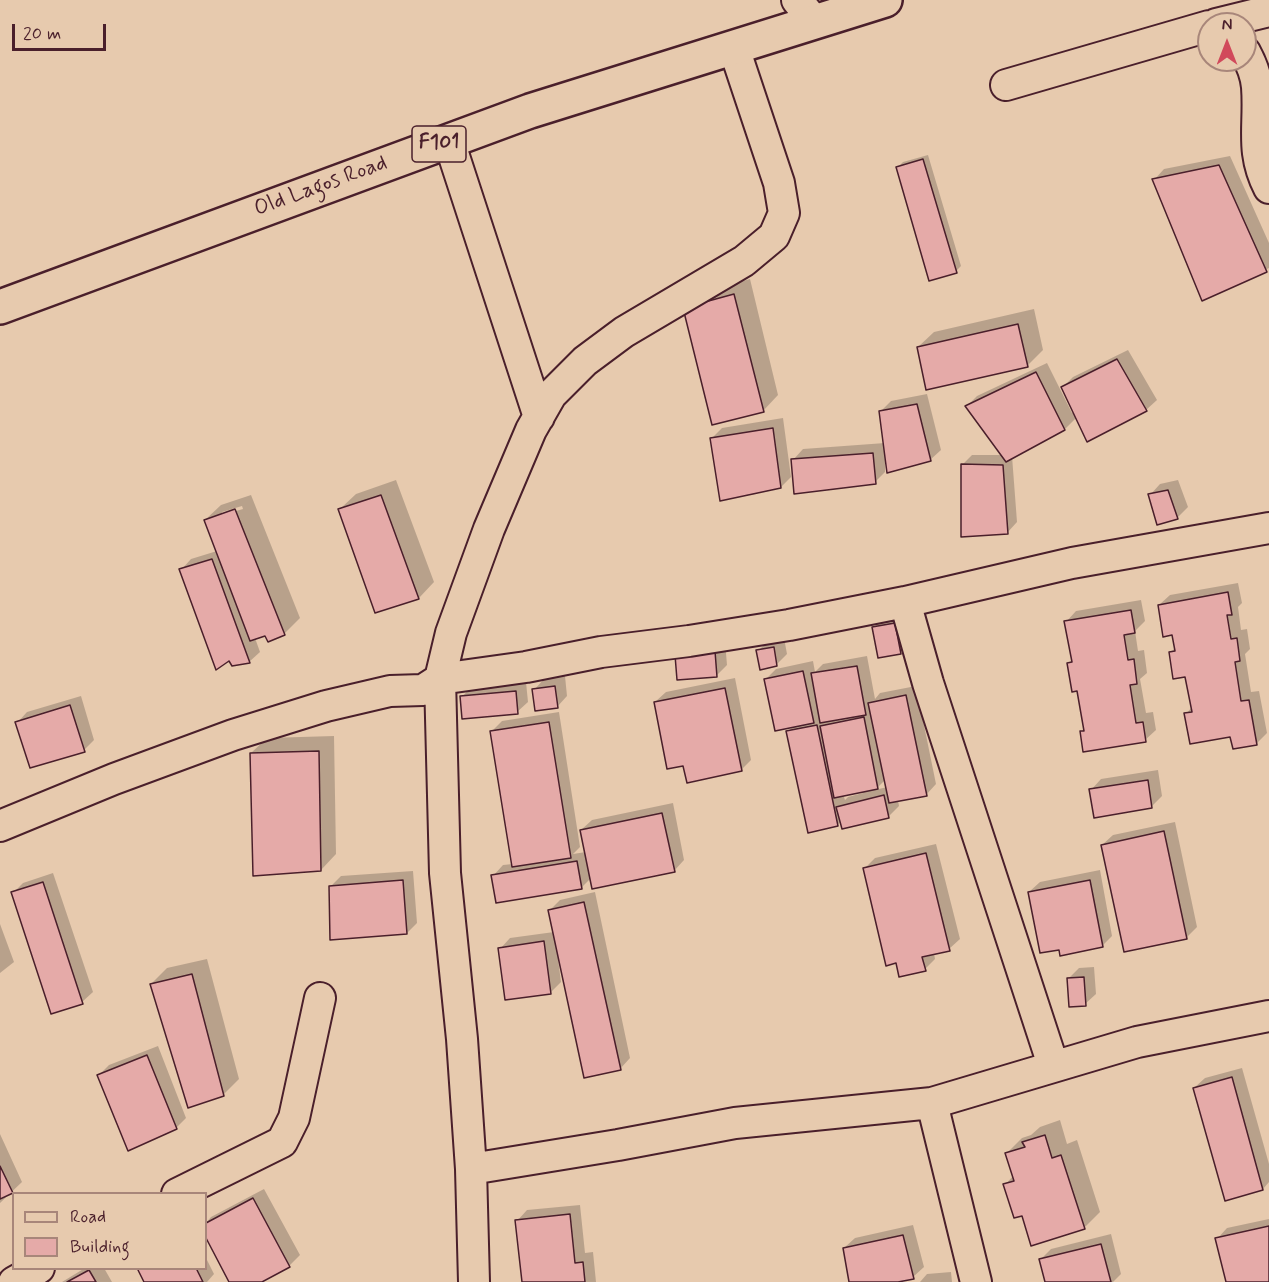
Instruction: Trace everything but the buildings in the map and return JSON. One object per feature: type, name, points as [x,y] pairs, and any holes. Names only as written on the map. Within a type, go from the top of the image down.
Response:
[{"type":"main road","name":"Old Lagos Road","points":[[0,307],[530,111],[734,48],[806,10],[885,0]]},
{"type":"street","points":[[1006,86],[1197,30]]},
{"type":"street","points":[[474,1282],[471,1169],[462,1039],[444,873],[440,679],[451,633],[489,529],[531,430],[551,395],[585,361],[624,332],[744,261],[774,236],[784,213],[779,183],[734,48]]},
{"type":"street","points":[[1254,72],[1257,86],[1257,155],[1262,175],[1269,188]]},
{"type":"street","points":[[449,141],[539,417]]},
{"type":"street","points":[[0,826],[114,779],[233,735],[326,706],[390,691],[423,690],[440,679],[526,667],[601,652],[789,625],[904,602],[1072,563],[1269,528]]},
{"type":"street","points":[[904,602],[935,705],[1053,1065]]},
{"type":"street","points":[[181,1192],[282,1142],[294,1118],[320,998]]},
{"type":"street","points":[[471,1169],[735,1122],[932,1103],[1053,1065],[1137,1042],[1269,1016]]},
{"type":"street","points":[[932,1103],[975,1282]]},
{"type":"street","points":[[14,1282],[37,1270]]}]
